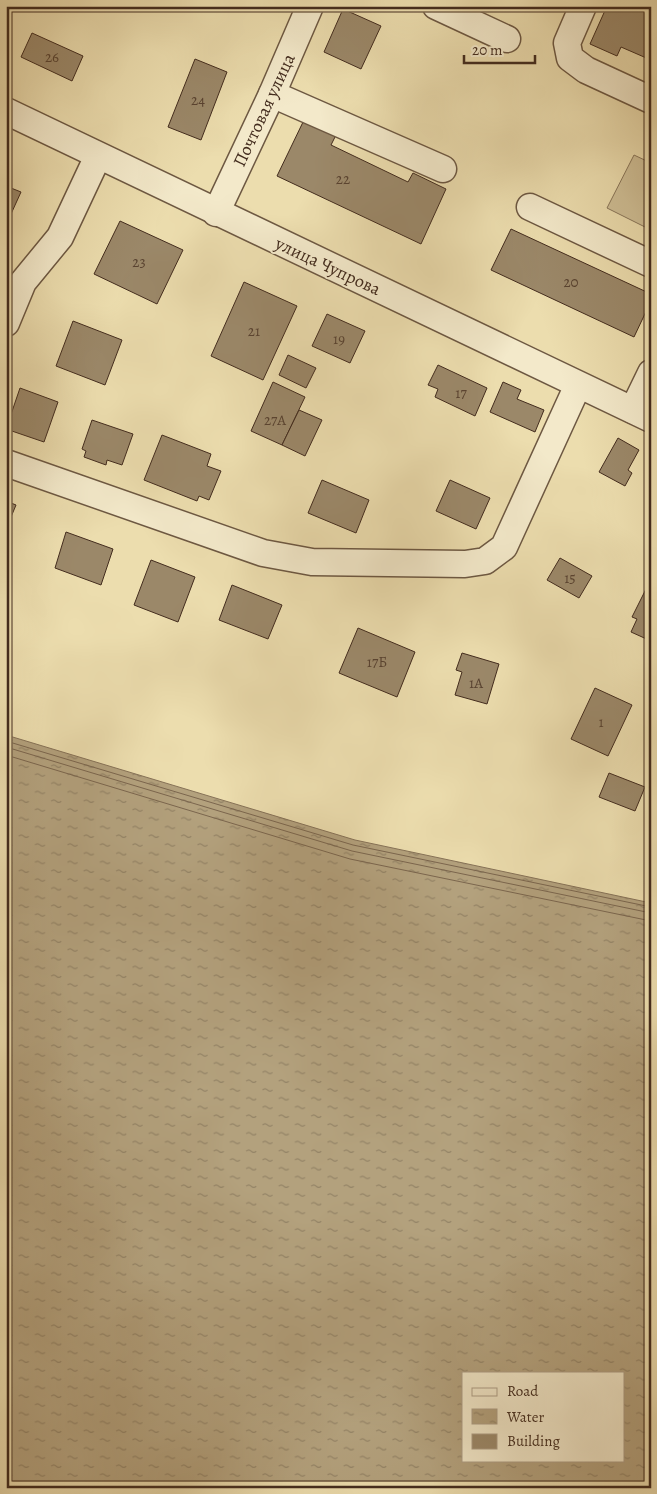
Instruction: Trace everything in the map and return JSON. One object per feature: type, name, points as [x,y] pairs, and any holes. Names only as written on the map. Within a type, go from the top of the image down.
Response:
[{"type":"street","name":"Почтовая улица","points":[[216,213],[272,94],[310,6]]},
{"type":"street","points":[[436,6],[507,38]]},
{"type":"street","points":[[583,6],[567,43],[570,58],[586,70],[651,100]]},
{"type":"street","points":[[272,94],[443,169]]},
{"type":"street","name":"улица Чупрова","points":[[6,111],[216,213],[642,414]]},
{"type":"street","points":[[6,323],[23,282],[60,236],[98,156]]},
{"type":"street","points":[[530,207],[651,264]]},
{"type":"street","points":[[642,414],[651,373]]},
{"type":"street","points":[[6,464],[263,553],[312,562],[465,564],[485,561],[504,547],[578,385]]},
{"type":"shaded area","points":[[634,155],[651,163],[651,230],[607,208]]},
{"type":"water","points":[[6,735],[355,840],[651,903],[651,1488],[6,1488]]},
{"type":"building","points":[[607,6],[651,7],[651,60],[621,47],[617,56],[590,44]]},
{"type":"building","points":[[343,9],[381,26],[361,69],[324,52]]},
{"type":"building","points":[[32,33],[83,56],[72,81],[21,57]]},
{"type":"building","points":[[195,59],[227,72],[201,140],[168,127]]},
{"type":"building","points":[[304,120],[336,135],[331,145],[408,182],[413,173],[446,189],[421,244],[277,176]]},
{"type":"building","points":[[6,186],[21,192],[6,225]]},
{"type":"building","points":[[120,221],[183,250],[157,304],[94,274]]},
{"type":"building","points":[[511,229],[651,294],[651,301],[634,337],[491,270]]},
{"type":"building","points":[[244,282],[297,306],[263,380],[211,356]]},
{"type":"building","points":[[327,314],[365,331],[350,363],[312,346]]},
{"type":"building","points":[[73,321],[122,340],[105,385],[56,366]]},
{"type":"building","points":[[288,355],[316,368],[306,388],[279,375]]},
{"type":"building","points":[[438,365],[487,388],[475,416],[435,397],[438,389],[428,385]]},
{"type":"building","points":[[273,382],[305,397],[282,445],[251,431]]},
{"type":"building","points":[[503,382],[521,390],[517,399],[544,410],[535,432],[490,412]]},
{"type":"building","points":[[20,388],[58,402],[44,442],[6,429]]},
{"type":"building","points":[[299,410],[322,420],[305,456],[282,445]]},
{"type":"building","points":[[92,420],[133,434],[122,465],[107,460],[106,465],[84,457],[86,451],[82,449]]},
{"type":"building","points":[[162,435],[211,454],[207,466],[221,471],[209,500],[199,496],[197,501],[144,480]]},
{"type":"building","points":[[618,438],[639,450],[628,470],[632,473],[625,486],[599,472]]},
{"type":"building","points":[[322,480],[369,500],[356,533],[308,513]]},
{"type":"building","points":[[450,480],[490,498],[476,529],[436,511]]},
{"type":"building","points":[[6,501],[16,505],[6,529]]},
{"type":"building","points":[[66,532],[113,549],[101,585],[55,568]]},
{"type":"building","points":[[560,558],[592,576],[579,598],[547,580]]},
{"type":"building","points":[[151,560],[195,577],[178,622],[134,605]]},
{"type":"building","points":[[649,583],[651,584],[651,641],[631,632],[637,619],[632,617]]},
{"type":"building","points":[[232,585],[282,605],[268,639],[219,620]]},
{"type":"building","points":[[358,628],[415,652],[397,697],[339,673]]},
{"type":"building","points":[[462,653],[499,664],[487,704],[455,695],[462,672],[456,670]]},
{"type":"building","points":[[595,688],[632,705],[608,756],[571,739]]},
{"type":"building","points":[[609,773],[645,787],[635,811],[599,797]]}]
